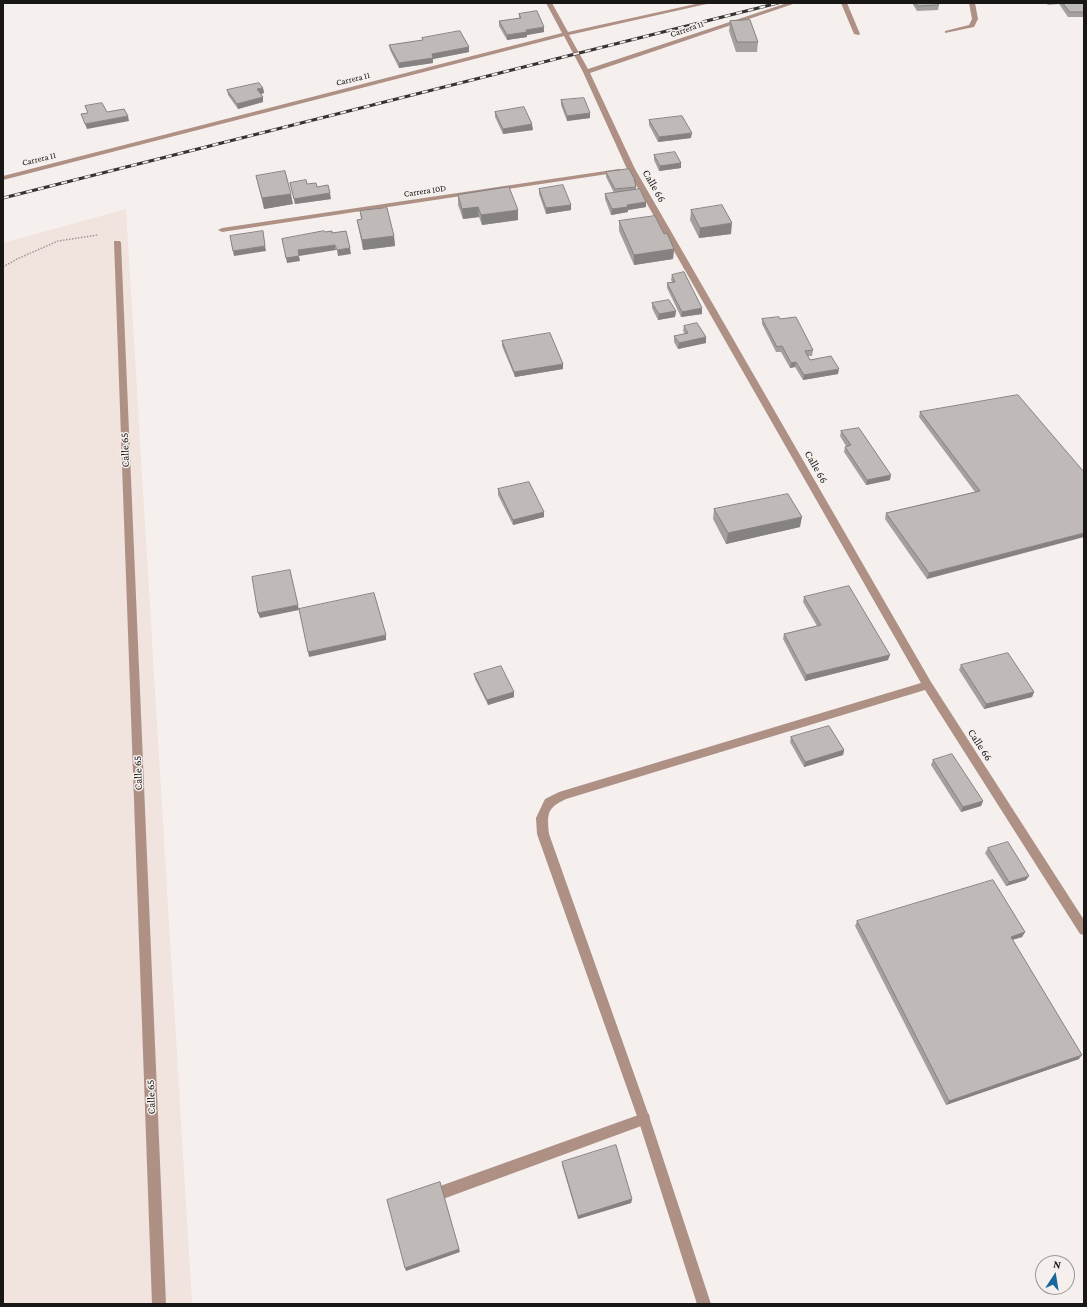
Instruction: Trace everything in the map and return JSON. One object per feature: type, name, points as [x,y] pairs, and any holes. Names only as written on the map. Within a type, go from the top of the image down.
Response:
[{"type":"street","name":"Calle 66","points":[[549,3],[586,72],[631,169],[927,684],[1084,930]]},
{"type":"street","name":"Carrera 11","points":[[3,178],[566,34],[708,3]]},
{"type":"street","name":"Carrera 11","points":[[586,72],[793,3]]},
{"type":"street","points":[[844,3],[857,34]]},
{"type":"street","points":[[947,32],[972,26],[975,19],[972,3]]},
{"type":"street","name":"Carrera 10D","points":[[222,230],[631,169]]},
{"type":"street","name":"Calle 65","points":[[117,243],[159,1304]]},
{"type":"street","points":[[704,1304],[644,1119],[543,834],[542,818],[549,802],[563,795],[927,684]]},
{"type":"street","points":[[443,1192],[644,1119]]},
{"type":"path","points":[[3,266],[58,241],[100,234],[112,235],[117,243]]},
{"type":"shaded area","points":[[126,209],[192,1304],[3,1304],[3,243]]},
{"type":"building","points":[[916,3],[937,3],[939,5],[918,6]]},
{"type":"building","points":[[1063,3],[1084,3],[1084,12],[1070,12]]},
{"type":"building","points":[[537,11],[544,27],[526,30],[527,32],[507,35],[499,21],[521,18],[519,14]]},
{"type":"building","points":[[750,20],[758,42],[737,42],[730,21]]},
{"type":"building","points":[[460,31],[469,47],[432,54],[433,58],[399,63],[389,45],[423,40],[422,38]]},
{"type":"building","points":[[259,83],[263,88],[257,89],[263,97],[237,104],[227,90]]},
{"type":"building","points":[[584,98],[590,113],[567,116],[561,100]]},
{"type":"building","points":[[102,103],[107,112],[124,109],[128,116],[85,124],[81,114],[88,113],[85,106]]},
{"type":"building","points":[[524,107],[532,124],[503,129],[495,112]]},
{"type":"building","points":[[682,116],[692,133],[659,137],[649,120]]},
{"type":"building","points":[[675,152],[681,163],[660,166],[654,155]]},
{"type":"building","points":[[629,169],[634,178],[636,187],[615,189],[606,172]]},
{"type":"building","points":[[285,171],[291,194],[262,198],[256,176]]},
{"type":"building","points":[[306,180],[307,184],[316,183],[317,187],[328,185],[330,193],[294,199],[290,183]]},
{"type":"building","points":[[563,185],[571,205],[546,208],[539,189]]},
{"type":"building","points":[[509,187],[518,210],[481,215],[478,207],[462,209],[458,195]]},
{"type":"building","points":[[640,189],[646,202],[627,205],[628,207],[612,209],[605,194]]},
{"type":"building","points":[[722,205],[732,223],[700,228],[691,210]]},
{"type":"building","points":[[387,208],[394,236],[362,240],[357,220],[362,219],[360,211]]},
{"type":"building","points":[[655,216],[664,234],[667,233],[674,249],[634,255],[619,221]]},
{"type":"building","points":[[263,231],[265,246],[233,251],[230,236]]},
{"type":"building","points":[[324,231],[332,231],[332,233],[346,231],[350,248],[337,250],[335,245],[298,250],[299,256],[286,258],[282,239]]},
{"type":"building","points":[[684,272],[702,308],[682,312],[667,283],[675,282],[672,275]]},
{"type":"building","points":[[669,300],[676,311],[659,314],[652,303]]},
{"type":"building","points":[[779,317],[780,319],[796,317],[813,350],[805,351],[810,360],[831,356],[839,369],[804,375],[796,362],[791,363],[782,346],[777,347],[762,319]]},
{"type":"building","points":[[697,323],[706,337],[679,343],[674,336],[688,333],[684,326]]},
{"type":"building","points":[[550,333],[563,364],[514,372],[502,341]]},
{"type":"building","points":[[1018,395],[1084,472],[1084,533],[929,573],[886,513],[980,491],[920,412]]},
{"type":"building","points":[[859,428],[891,475],[867,480],[845,447],[851,445],[841,431]]},
{"type":"building","points":[[529,482],[544,512],[513,520],[498,489]]},
{"type":"building","points":[[788,494],[802,517],[728,533],[714,509]]},
{"type":"building","points":[[290,570],[298,605],[258,613],[252,577]]},
{"type":"building","points":[[849,586],[890,655],[806,675],[784,634],[821,625],[804,597]]},
{"type":"building","points":[[374,593],[386,635],[308,652],[299,609]]},
{"type":"building","points":[[1008,653],[1034,692],[986,704],[961,665]]},
{"type":"building","points":[[501,666],[514,692],[487,700],[474,674]]},
{"type":"building","points":[[829,726],[844,750],[805,762],[791,737]]},
{"type":"building","points":[[952,754],[983,801],[963,807],[933,760]]},
{"type":"building","points":[[1008,842],[1029,876],[1009,882],[988,848]]},
{"type":"building","points":[[993,880],[1025,932],[1011,937],[1082,1055],[949,1101],[857,921]]},
{"type":"building","points":[[616,1145],[632,1199],[578,1216],[562,1162]]},
{"type":"building","points":[[440,1182],[459,1249],[405,1268],[387,1200]]},
{"type":"railway","points":[[3,198],[778,3]]}]
